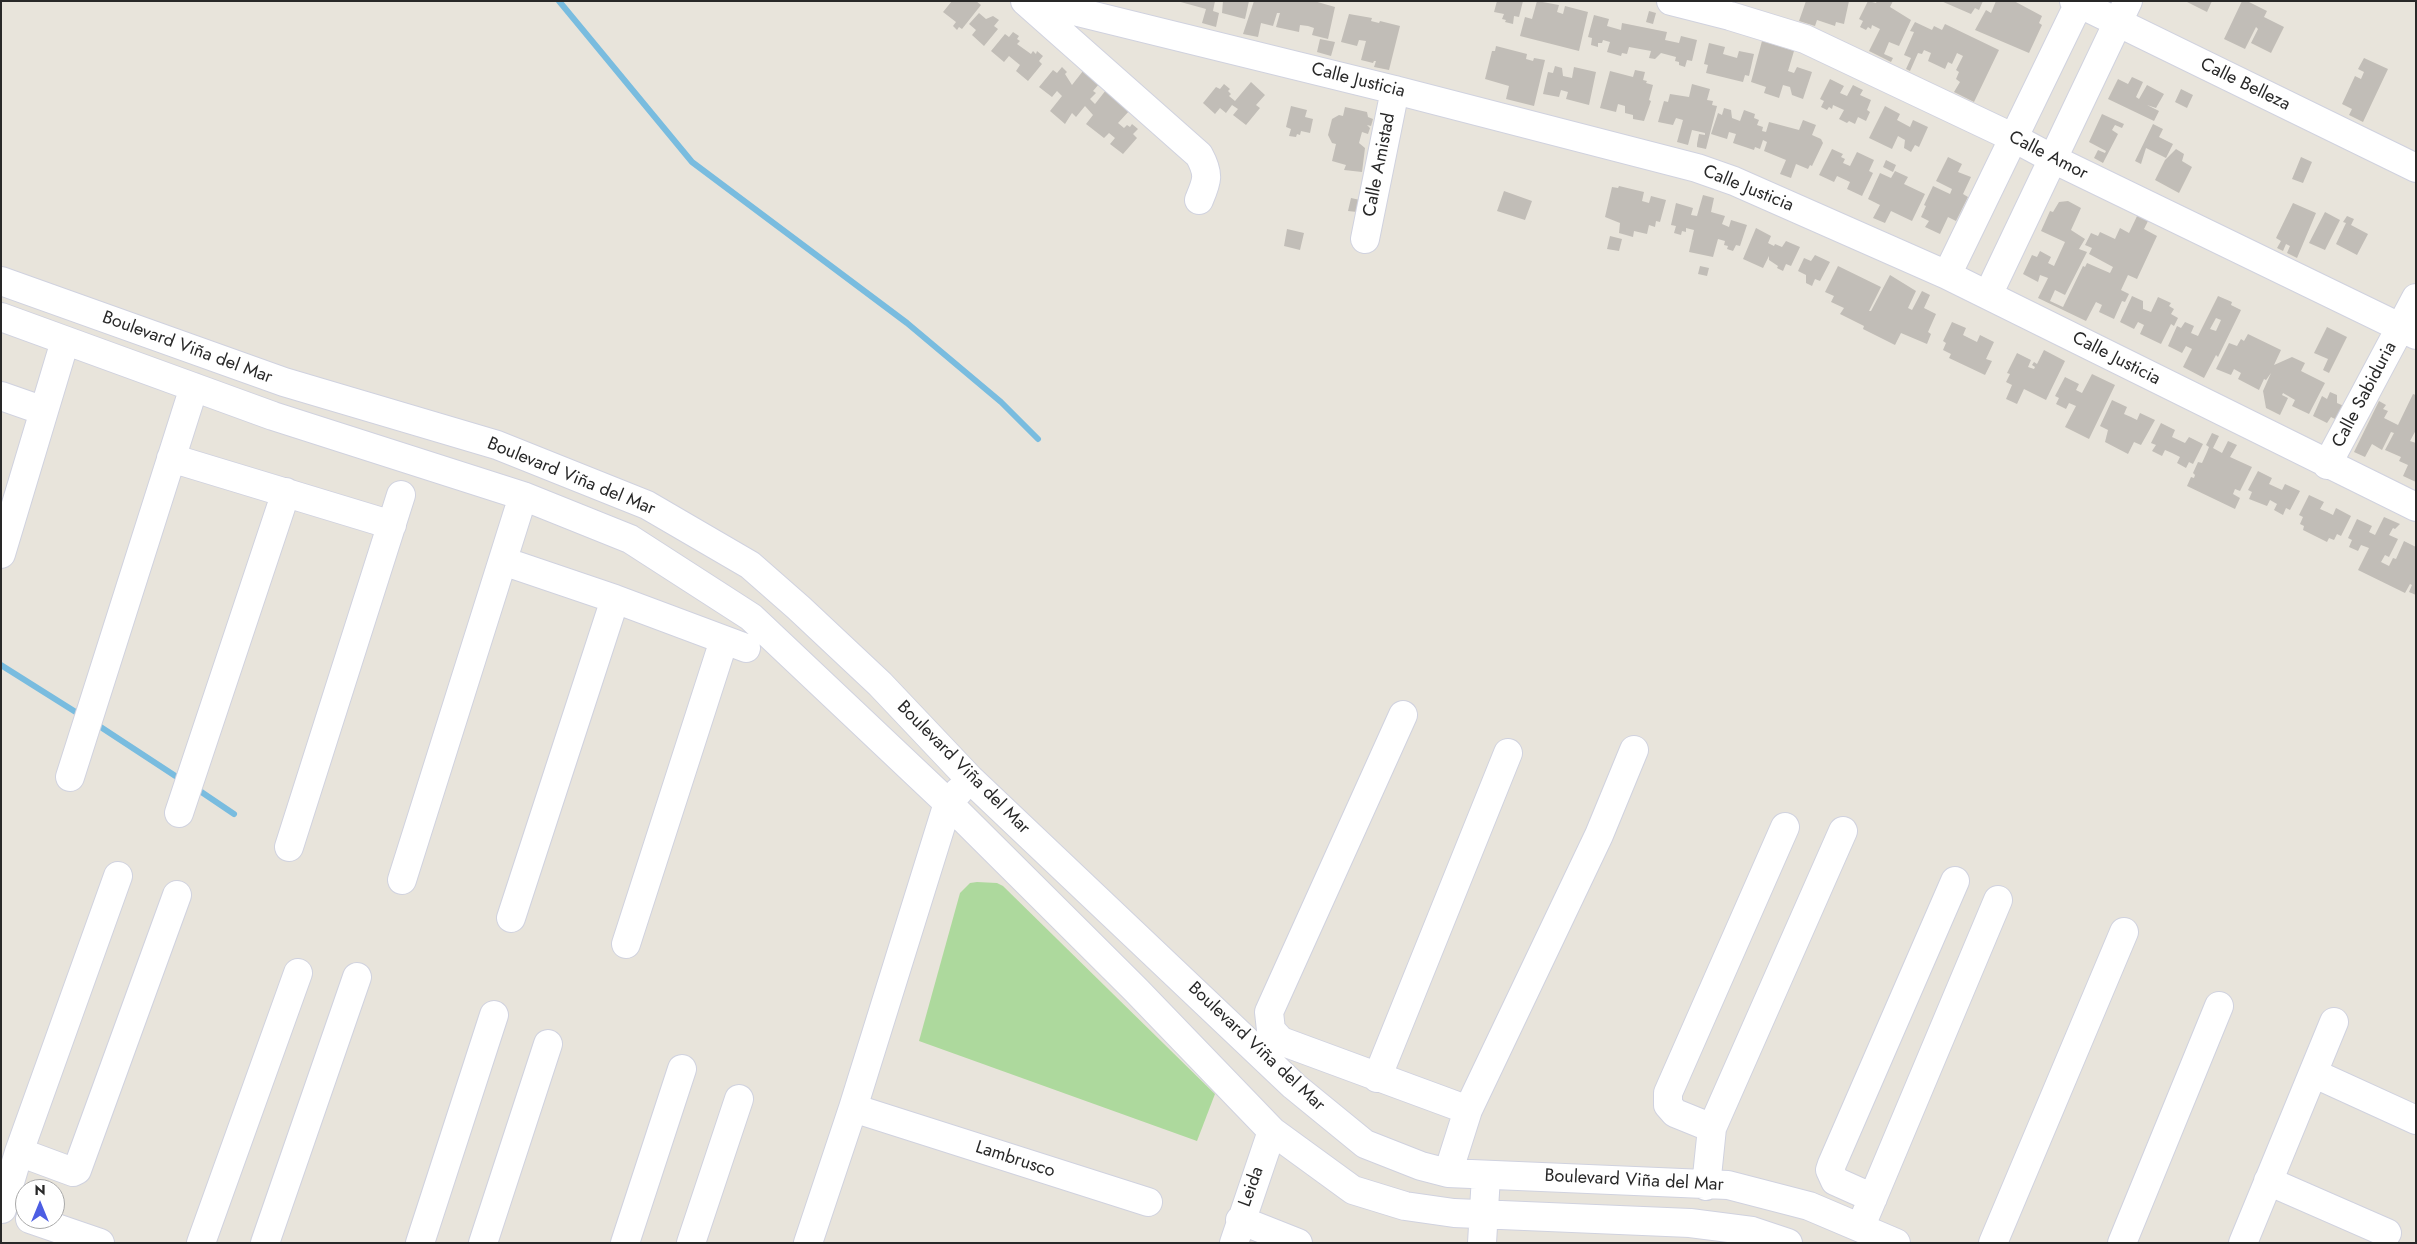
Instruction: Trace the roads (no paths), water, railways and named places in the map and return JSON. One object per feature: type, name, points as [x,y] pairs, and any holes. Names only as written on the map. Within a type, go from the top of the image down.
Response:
[{"type":"street","points":[[1025,1],[1199,155],[1205,166],[1207,179],[1199,200]]},
{"type":"street","name":"Calle Justicia","points":[[1033,1],[1395,90],[1697,168],[1734,181],[1988,295],[2416,508]]},
{"type":"street","name":"Calle Amor","points":[[1671,1],[1730,16],[1805,39],[2012,137],[2053,159],[2408,332]]},
{"type":"street","points":[[1946,275],[2078,2]]},
{"type":"street","name":"Calle Belleza","points":[[2078,2],[2122,12],[2416,168]]},
{"type":"street","points":[[1988,295],[2122,12]]},
{"type":"street","name":"Calle Amistad","points":[[1365,239],[1395,90]]},
{"type":"street","name":"Boulevard Viña del Mar","points":[[1,281],[284,382],[497,446],[647,505],[750,565],[880,684],[970,779],[1308,1098],[1365,1144],[1421,1166],[1448,1173],[1706,1186],[1728,1185],[1809,1206],[1896,1243]]},
{"type":"street","name":"Calle Sabiduria","points":[[2328,465],[2408,332],[2416,298]]},
{"type":"street","name":"Boulevard Viña del Mar","points":[[1,318],[273,416],[523,496],[630,539],[751,617],[948,803],[1136,990],[1272,1131],[1353,1190],[1405,1206],[1485,1215],[1587,1217],[1690,1223],[1752,1231],[1788,1243]]},
{"type":"street","points":[[1,554],[65,341]]},
{"type":"street","points":[[273,416],[284,382]]},
{"type":"street","points":[[70,777],[194,387]]},
{"type":"street","points":[[1,396],[44,411]]},
{"type":"street","points":[[171,458],[392,525]]},
{"type":"street","points":[[179,813],[286,492]]},
{"type":"street","points":[[288,847],[401,495]]},
{"type":"street","points":[[402,880],[523,496]]},
{"type":"street","points":[[503,561],[615,599],[735,644],[626,944]]},
{"type":"street","points":[[511,918],[615,599]]},
{"type":"street","points":[[1403,716],[1269,1012],[1271,1030],[1281,1041],[1468,1110]]},
{"type":"street","points":[[1448,1173],[1468,1110],[1599,835],[1634,750]]},
{"type":"street","points":[[1377,1078],[1508,753]]},
{"type":"street","points":[[813,1242],[948,803],[970,779]]},
{"type":"street","points":[[1712,1128],[1675,1112],[1668,1105],[1668,1093],[1785,827]]},
{"type":"street","points":[[1706,1186],[1712,1128],[1843,831]]},
{"type":"street","points":[[10,1212],[19,1152],[118,876]]},
{"type":"street","points":[[1873,1198],[1835,1181],[1830,1170],[1955,881]]},
{"type":"street","points":[[19,1152],[73,1172],[77,1170],[177,895]]},
{"type":"street","points":[[1860,1228],[1998,900]]},
{"type":"street","points":[[1993,1243],[2124,932]]},
{"type":"street","points":[[210,1240],[298,973]]},
{"type":"street","points":[[265,1243],[357,977]]},
{"type":"street","points":[[2122,1243],[2219,1006]]},
{"type":"street","points":[[420,1243],[494,1015]]},
{"type":"street","points":[[2243,1243],[2334,1022]]},
{"type":"street","points":[[483,1243],[548,1044]]},
{"type":"street","points":[[625,1243],[682,1068]]},
{"type":"street","points":[[2313,1074],[2416,1120]]},
{"type":"street","points":[[692,1243],[739,1099]]},
{"type":"street","name":"Lambrusco","points":[[853,1108],[1148,1202]]},
{"type":"street","name":"Leida","points":[[1237,1232],[1272,1131]]},
{"type":"street","points":[[1482,1243],[1486,1176]]},
{"type":"street","points":[[2268,1181],[2387,1233]]},
{"type":"street","points":[[59,1229],[100,1243]]},
{"type":"street","points":[[1237,1232],[1298,1243]]},
{"type":"waterway","points":[[559,1],[692,162],[907,323],[1001,402],[1038,439]]},
{"type":"waterway","points":[[1,665],[82,716]]},
{"type":"waterway","points":[[93,722],[183,781]]},
{"type":"waterway","points":[[194,787],[234,814]]}]
